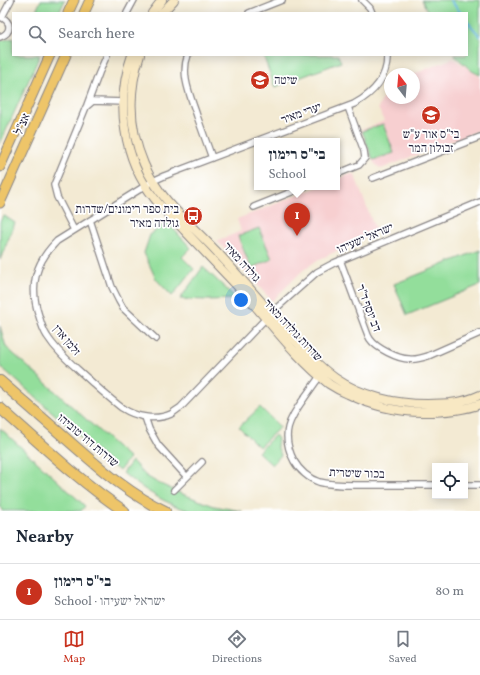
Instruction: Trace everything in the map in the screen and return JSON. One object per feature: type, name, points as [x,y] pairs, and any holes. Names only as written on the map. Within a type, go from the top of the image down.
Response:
[{"type":"highway","name":"שדרות דוד טוביהו","points":[[0,381],[99,467],[138,496],[165,511]]},
{"type":"highway","points":[[0,408],[86,483],[124,511]]},
{"type":"main road","points":[[68,12],[74,0]]},
{"type":"main road","points":[[84,12],[90,0]]},
{"type":"main road","name":"אצ\"ל","points":[[0,167],[50,56]]},
{"type":"main road","name":"אצ\"ל","points":[[0,203],[66,56]]},
{"type":"street","points":[[0,37],[6,34],[9,28],[7,21],[1,17],[11,0]]},
{"type":"street","points":[[128,12],[134,0]]},
{"type":"street","points":[[153,12],[162,0]]},
{"type":"street","points":[[163,12],[174,0]]},
{"type":"street","points":[[252,12],[282,0]]},
{"type":"street","points":[[362,0],[370,8],[372,12]]},
{"type":"street","points":[[74,230],[56,198],[54,186],[98,73],[106,56]]},
{"type":"street","name":"שדרות גולדה מאיר","points":[[132,56],[125,77],[123,102],[128,144],[136,167],[149,183],[154,198],[269,316],[305,362],[323,373],[330,384],[359,400],[398,411],[448,412],[480,404]]},
{"type":"street","points":[[140,56],[133,79],[132,116],[133,128],[140,154],[148,173],[149,183]]},
{"type":"street","points":[[188,56],[185,74],[188,88],[212,158]]},
{"type":"street","name":"יערי מאיר","points":[[264,138],[362,100],[371,93],[382,77],[387,56]]},
{"type":"street","points":[[86,107],[93,102],[123,102]]},
{"type":"street","points":[[340,173],[359,165],[365,158],[364,151],[348,106]]},
{"type":"street","points":[[373,178],[480,137]]},
{"type":"street","name":"יערי מאיר","points":[[149,183],[254,142]]},
{"type":"street","name":"זלמן ארן","points":[[149,183],[57,241],[48,249],[36,272],[34,296],[37,312],[46,336],[64,356],[113,401],[129,412],[145,417],[158,417],[170,414],[181,407],[269,316]]},
{"type":"street","points":[[254,206],[296,190]]},
{"type":"street","name":"ישראל ישעיהו","points":[[269,316],[317,272],[340,260],[480,202]]},
{"type":"street","points":[[90,220],[112,287],[119,301],[126,311],[156,339]]},
{"type":"street","name":"דב יוסף ד\"ר","points":[[340,260],[370,340],[392,354],[405,359],[420,358],[428,356],[480,333]]},
{"type":"street","points":[[323,373],[363,392],[399,403],[447,403],[462,401],[480,395]]},
{"type":"street","name":"בכור שיטרית","points":[[323,373],[294,413],[289,424],[287,436],[290,454],[302,472],[318,482],[341,485],[432,485]]},
{"type":"street","points":[[145,417],[149,429],[158,445],[187,477]]},
{"type":"street","points":[[174,490],[202,462]]},
{"type":"street","points":[[468,485],[480,485]]},
{"type":"shaded area","name":"בי\"ס אור ע\"ש זבולון המר","points":[[453,58],[480,77],[480,130],[381,169],[374,163],[361,130],[384,121],[378,108],[384,96],[384,104],[420,104],[420,72]]},
{"type":"shaded area","points":[[354,173],[376,232],[316,261],[302,271],[272,301],[217,241],[241,231],[237,219],[310,190],[340,190],[340,178]]},
{"type":"green space","points":[[41,0],[65,0],[59,12],[35,12]]},
{"type":"green space","points":[[422,0],[480,0],[480,75],[472,71],[455,56],[468,56],[468,12],[428,12]]},
{"type":"green space","points":[[12,38],[12,56],[40,56],[0,144],[0,41]]},
{"type":"green space","points":[[263,56],[338,56],[341,62],[275,87]]},
{"type":"green space","points":[[383,124],[394,153],[373,160],[362,131]]},
{"type":"green space","points":[[3,215],[15,223],[0,260],[0,222]]},
{"type":"green space","points":[[167,222],[191,248],[182,257],[194,269],[172,296],[156,279],[144,253],[150,235]]},
{"type":"green space","points":[[259,228],[272,259],[251,268],[238,236]]},
{"type":"green space","points":[[480,250],[480,285],[407,315],[394,284]]},
{"type":"green space","points":[[203,267],[237,299],[180,299]]},
{"type":"green space","points":[[0,326],[6,347],[129,458],[119,471],[0,366]]},
{"type":"green space","points":[[260,407],[280,427],[259,447],[239,427]]},
{"type":"green space","points":[[0,428],[85,506],[81,511],[2,511],[0,505]]},
{"type":"green space","points":[[275,435],[278,439],[277,446],[281,455],[272,465],[258,452]]},
{"type":"green space","points":[[132,461],[146,476],[180,493],[214,506],[242,511],[190,511],[163,500],[138,485],[123,473]]},
{"type":"waterway","points":[[450,0],[460,12]]},
{"type":"waterway","points":[[468,22],[480,36]]},
{"type":"place","name":"שיטה","points":[[260,80]]},
{"type":"place","name":"בי\"ס אור ע\"ש זבולון המר","points":[[431,115]]},
{"type":"place","name":"בית ספר רימונים/שדרות גולדה מאיר","points":[[193,216]]},
{"type":"place","name":"בי\"ס רימון","points":[[297,236]]}]
